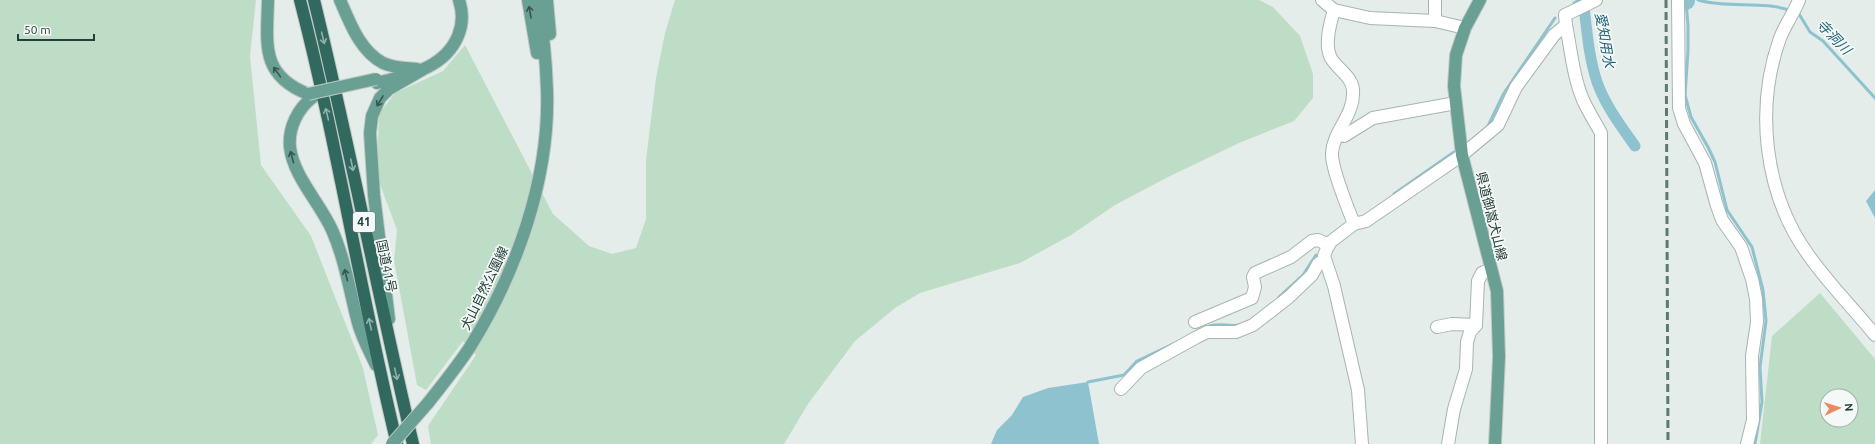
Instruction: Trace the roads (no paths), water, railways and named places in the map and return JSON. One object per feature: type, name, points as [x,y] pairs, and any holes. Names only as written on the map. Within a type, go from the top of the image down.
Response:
[{"type":"highway","name":"41","points":[[300,0],[331,133],[381,378],[397,444]]},
{"type":"highway","name":"国道41号","points":[[314,0],[338,100],[392,358],[412,444]]},
{"type":"main road","points":[[268,0],[267,47],[271,63],[279,76],[288,84],[311,95],[422,70]]},
{"type":"main road","points":[[340,0],[360,41],[370,54],[384,63],[400,68],[422,70]]},
{"type":"main road","points":[[392,358],[387,294],[374,195],[370,133],[372,116],[380,98],[389,89],[438,62],[454,47],[462,27],[462,8],[459,0]]},
{"type":"main road","points":[[528,0],[537,54],[547,91]]},
{"type":"main road","name":"犬山自然公園線","points":[[392,444],[428,403],[469,348],[505,281],[530,217],[542,158],[547,91],[538,0]]},
{"type":"main road","points":[[547,0],[550,60],[547,91]]},
{"type":"main road","name":"県道御嵩犬山線","points":[[1480,0],[1465,28],[1456,55],[1454,86],[1462,155],[1497,291],[1499,322],[1495,444]]},
{"type":"main road","points":[[311,95],[298,113],[290,130],[292,160],[300,176],[320,206],[332,230],[359,325],[381,378]]},
{"type":"street","points":[[1322,0],[1334,10],[1370,18],[1435,21],[1465,28]]},
{"type":"street","points":[[1435,0],[1435,21]]},
{"type":"street","points":[[1596,0],[1565,15],[1572,62],[1581,95],[1601,133],[1601,444]]},
{"type":"street","points":[[1678,0],[1679,108],[1684,124],[1705,163],[1722,220],[1745,256],[1756,299],[1757,322],[1752,356],[1753,420],[1747,444]]},
{"type":"street","points":[[1798,3],[1781,36],[1775,54],[1767,99],[1766,132],[1770,167],[1785,213],[1807,253],[1875,335]]},
{"type":"street","points":[[1334,10],[1328,39],[1328,50],[1331,58],[1349,79],[1353,89],[1352,104],[1332,154],[1334,165],[1354,224]]},
{"type":"street","points":[[1362,444],[1358,390],[1334,286],[1324,260],[1328,245],[1354,224],[1366,221],[1462,155],[1498,125],[1516,87],[1554,35],[1566,25]]},
{"type":"street","points":[[1339,134],[1344,136],[1351,133],[1373,118],[1456,103]]},
{"type":"street","points":[[1195,322],[1252,298],[1255,287],[1253,277],[1255,273],[1291,257],[1312,241],[1318,240],[1328,245]]},
{"type":"street","points":[[1121,389],[1141,368],[1184,346],[1207,332],[1236,332],[1253,325],[1288,297],[1312,275],[1318,264],[1324,260]]},
{"type":"street","points":[[1448,444],[1454,408],[1466,369],[1467,342],[1470,332],[1476,325],[1478,281],[1482,273],[1491,269]]},
{"type":"street","points":[[1437,327],[1452,324],[1476,325]]},
{"type":"water","points":[[1875,190],[1875,218],[1866,201]]},
{"type":"water","points":[[1088,382],[1099,444],[991,444],[997,430],[1012,415],[1023,397],[1048,388]]},
{"type":"waterway","points":[[1574,3],[1579,0]]},
{"type":"waterway","name":"愛知用水","points":[[1583,0],[1590,52],[1600,91],[1635,146]]},
{"type":"waterway","points":[[1693,0],[1686,1],[1688,51],[1685,95],[1691,117],[1715,162],[1727,210],[1752,247],[1763,290],[1766,321],[1760,367],[1762,402],[1755,444]]},
{"type":"waterway","name":"寺洞川","points":[[1698,0],[1710,3],[1769,6],[1792,11]]},
{"type":"waterway","name":"寺洞川","points":[[1797,13],[1810,32],[1823,41],[1875,98]]},
{"type":"waterway","points":[[1488,126],[1504,93],[1555,18]]},
{"type":"waterway","points":[[1394,194],[1454,152]]},
{"type":"waterway","points":[[1279,297],[1303,275],[1316,255]]},
{"type":"waterway","points":[[1207,327],[1215,325],[1240,325]]},
{"type":"waterway","points":[[1088,382],[1124,375],[1137,361],[1173,344]]},
{"type":"railway","points":[[1666,0],[1668,444]]}]
